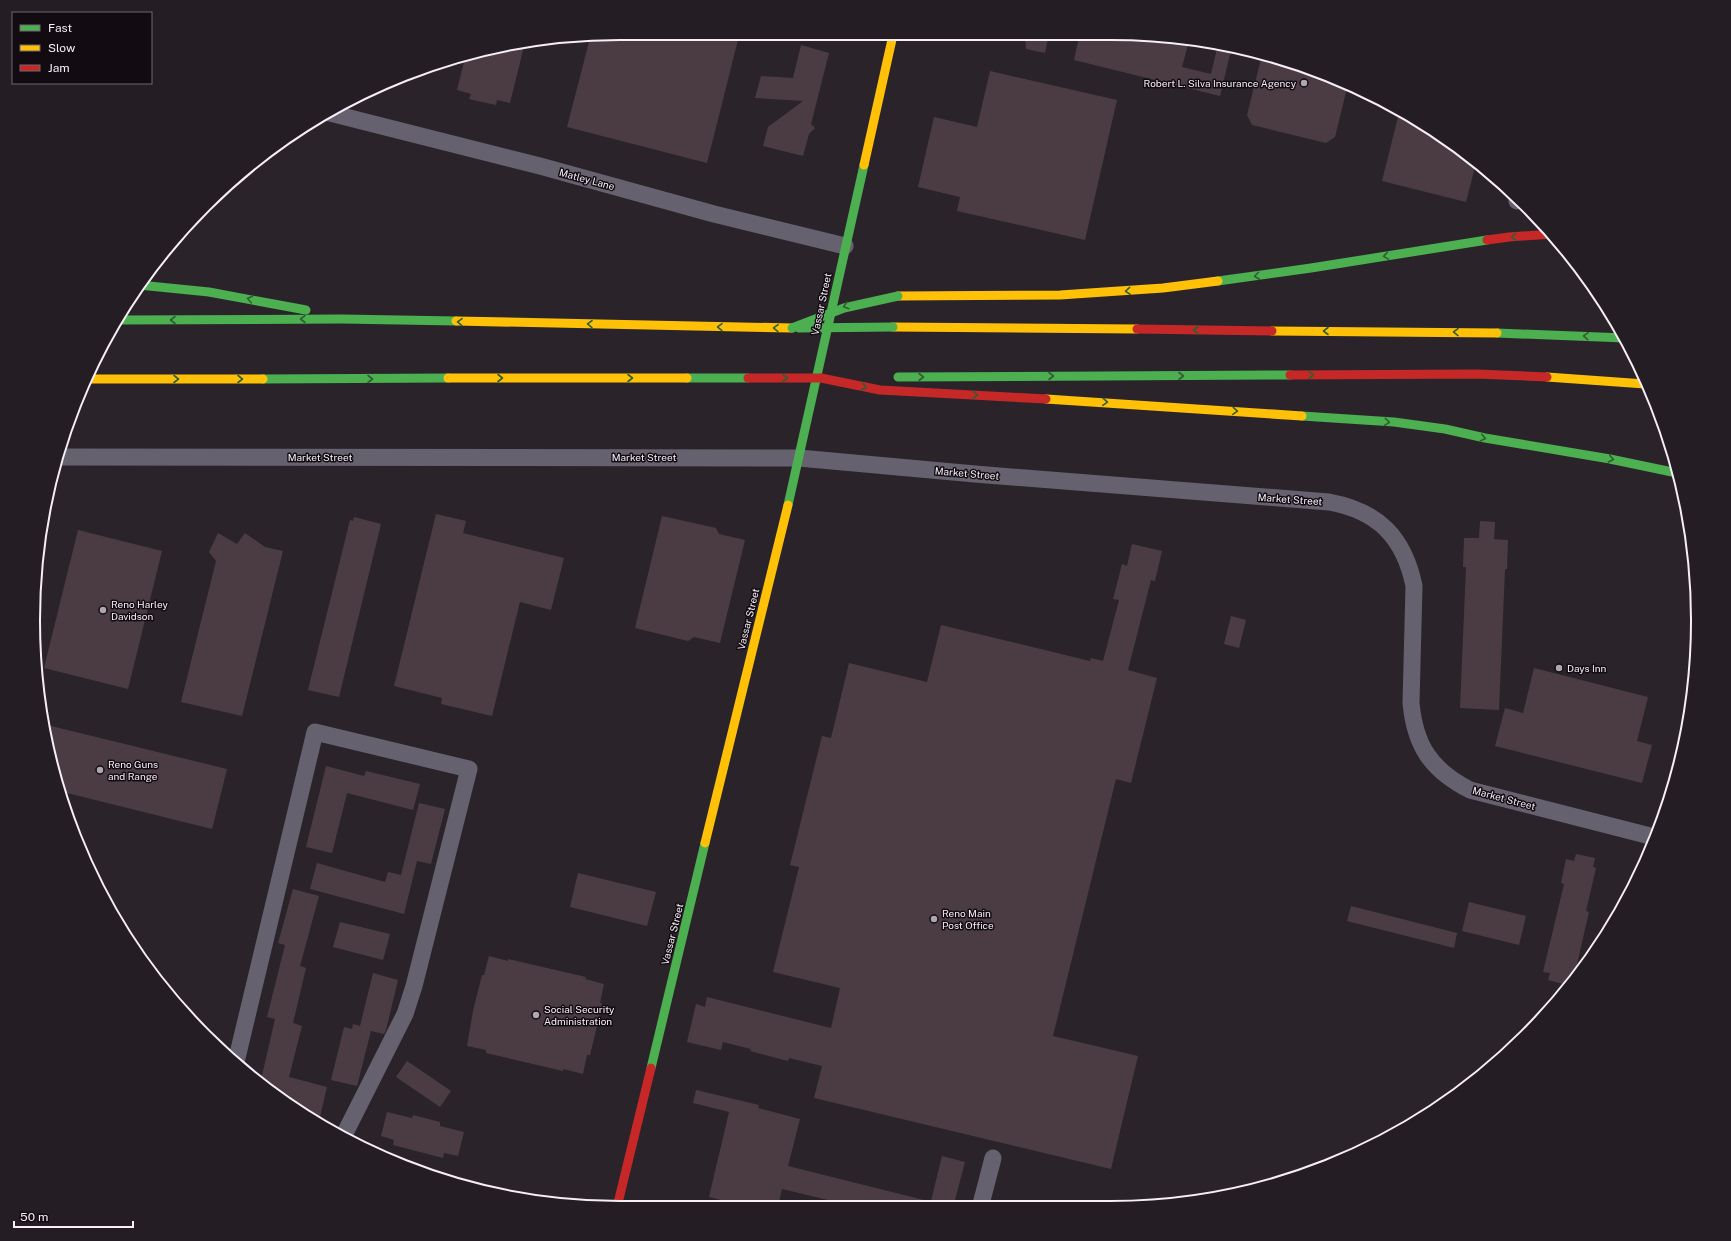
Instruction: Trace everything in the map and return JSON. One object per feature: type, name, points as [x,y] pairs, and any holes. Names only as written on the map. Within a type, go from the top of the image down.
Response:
[{"type":"main road","name":"Vassar Street","points":[[618,1201],[799,458],[892,40]]},
{"type":"main road","points":[[792,328],[818,315],[852,304],[898,296],[1053,295],[1148,289],[1303,269],[1509,237],[1544,235]]},
{"type":"main road","points":[[147,286],[179,288],[239,297],[342,319]]},
{"type":"main road","points":[[124,320],[342,319],[759,328],[893,327],[1518,333],[1617,338]]},
{"type":"main road","points":[[890,377],[1477,374],[1541,376],[1640,384]]},
{"type":"main road","points":[[821,378],[880,390],[1348,418],[1445,428],[1482,428]]},
{"type":"main road","points":[[93,379],[866,378]]},
{"type":"main road","points":[[105,388],[152,379]]},
{"type":"main road","points":[[1445,428],[1485,438],[1610,459],[1671,472]]},
{"type":"street","name":"Matley Lane","points":[[336,115],[540,166],[714,214],[845,246]]},
{"type":"street","name":"Market Street","points":[[64,457],[799,458],[974,474],[1329,502],[1348,506],[1366,513],[1391,533],[1403,550],[1410,568],[1414,586],[1411,703],[1412,722],[1417,738],[1426,755],[1438,770],[1453,782],[1470,790],[1650,836]]},
{"type":"street","points":[[237,1056],[315,732],[469,769],[416,979],[405,1014],[347,1132]]},
{"type":"street","points":[[983,1201],[993,1158]]},
{"type":"building","points":[[738,40],[707,163],[567,127],[589,41]]},
{"type":"building","points":[[1025,40],[1048,40],[1045,53],[1026,49]]},
{"type":"building","points":[[1078,40],[1148,41],[1188,45],[1182,67],[1211,74],[1217,50],[1230,53],[1220,96],[1074,60]]},
{"type":"building","points":[[801,45],[829,53],[811,124],[815,128],[809,134],[803,156],[763,146],[768,127],[803,101],[755,98],[761,76],[793,78]]},
{"type":"building","points":[[523,48],[510,103],[497,100],[496,105],[469,99],[471,94],[457,90],[464,62]]},
{"type":"building","points":[[1261,60],[1297,71],[1346,90],[1335,137],[1326,143],[1252,125],[1247,115]]},
{"type":"building","points":[[990,71],[1117,100],[1085,240],[957,211],[960,197],[918,187],[934,117],[977,127]]},
{"type":"building","points":[[1398,116],[1433,138],[1475,169],[1466,202],[1382,181]]},
{"type":"building","points":[[436,514],[466,521],[463,533],[564,558],[551,610],[520,602],[492,716],[441,704],[442,698],[394,686]]},
{"type":"building","points":[[662,516],[716,528],[719,534],[745,540],[720,643],[694,637],[688,641],[635,628]]},
{"type":"building","points":[[354,517],[381,524],[339,697],[308,690],[350,520],[353,521]]},
{"type":"building","points":[[1480,521],[1495,522],[1494,539],[1508,540],[1507,569],[1505,569],[1499,710],[1460,708],[1466,567],[1463,567],[1464,538],[1479,538]]},
{"type":"building","name":"Reno Harley Davidson","points":[[78,530],[162,551],[128,689],[44,668]]},
{"type":"building","points":[[218,533],[237,544],[245,533],[265,547],[283,551],[242,716],[181,702],[216,561],[209,552]]},
{"type":"building","name":"Reno Main Post Office","points":[[1132,544],[1162,551],[1155,581],[1151,580],[1128,670],[1157,678],[1131,783],[1116,779],[1053,1036],[1138,1056],[1111,1169],[814,1098],[822,1066],[789,1058],[788,1061],[723,1042],[721,1050],[687,1042],[696,1004],[705,1007],[707,997],[831,1028],[840,988],[773,972],[799,867],[790,865],[822,736],[831,738],[849,663],[927,682],[941,625],[1090,661],[1091,658],[1103,661],[1119,600],[1113,599],[1122,564],[1127,566]]},
{"type":"building","points":[[1231,616],[1246,620],[1239,648],[1224,644]]},
{"type":"building","points":[[1534,668],[1648,697],[1637,741],[1652,745],[1642,783],[1495,746],[1505,708],[1523,713]]},
{"type":"building","points":[[50,726],[227,769],[212,829],[67,793]]},
{"type":"building","points":[[326,766],[364,776],[366,771],[420,784],[413,810],[347,793],[332,853],[306,847]]},
{"type":"building","points":[[419,803],[445,809],[431,864],[417,861],[404,914],[310,889],[317,863],[385,882],[388,872],[401,875]]},
{"type":"building","points":[[1576,854],[1595,858],[1593,867],[1596,868],[1586,911],[1589,912],[1576,966],[1563,984],[1548,980],[1550,973],[1543,972],[1564,884],[1561,883],[1566,859],[1574,861]]},
{"type":"building","points":[[578,873],[656,892],[647,926],[570,907]]},
{"type":"building","points":[[293,889],[319,896],[300,966],[306,968],[293,1023],[302,1026],[289,1077],[327,1087],[320,1117],[262,1077],[275,1019],[267,1017],[285,945],[278,943]]},
{"type":"building","points":[[1469,902],[1526,916],[1519,945],[1462,931]]},
{"type":"building","points":[[1351,906],[1457,933],[1454,948],[1347,921]]},
{"type":"building","points":[[340,922],[390,934],[383,960],[333,947]]},
{"type":"building","name":"Social Security Administration","points":[[489,956],[586,977],[585,979],[604,984],[599,1018],[590,1055],[587,1055],[583,1074],[563,1069],[563,1071],[486,1053],[486,1050],[467,1046],[473,1011],[482,975],[484,975]]},
{"type":"building","points":[[373,973],[398,980],[386,1030],[384,1034],[371,1031],[357,1086],[331,1080],[344,1027],[352,1029],[353,1024],[360,1026]]},
{"type":"building","points":[[407,1061],[451,1091],[440,1107],[396,1077]]},
{"type":"building","points":[[696,1090],[759,1105],[758,1108],[800,1119],[788,1166],[924,1201],[832,1201],[782,1189],[779,1201],[725,1201],[709,1197],[729,1112],[693,1103]]},
{"type":"building","points":[[387,1112],[412,1118],[413,1115],[440,1122],[440,1126],[464,1132],[458,1156],[444,1153],[443,1158],[393,1145],[394,1140],[381,1136]]},
{"type":"building","points":[[942,1156],[965,1162],[955,1201],[931,1201]]},
{"type":"traffic: fast","points":[[788,505],[864,165]]},
{"type":"traffic: fast","points":[[1218,281],[1487,240]]},
{"type":"traffic: fast","points":[[147,286],[209,292],[306,310]]},
{"type":"traffic: fast","points":[[792,328],[844,308],[898,296]]},
{"type":"traffic: fast","points":[[124,320],[342,319],[456,321]]},
{"type":"traffic: fast","points":[[799,328],[893,327]]},
{"type":"traffic: fast","points":[[1497,333],[1617,338]]},
{"type":"traffic: fast","points":[[898,377],[1290,375]]},
{"type":"traffic: fast","points":[[263,379],[448,378]]},
{"type":"traffic: fast","points":[[687,378],[748,378]]},
{"type":"traffic: fast","points":[[1302,416],[1394,422],[1445,429],[1485,438],[1610,459],[1671,472]]},
{"type":"traffic: fast","points":[[651,1068],[705,843]]},
{"type":"traffic: slow","points":[[864,165],[892,40]]},
{"type":"traffic: slow","points":[[898,296],[1060,295],[1163,288],[1218,281]]},
{"type":"traffic: slow","points":[[456,321],[792,328]]},
{"type":"traffic: slow","points":[[893,327],[1137,329]]},
{"type":"traffic: slow","points":[[1272,331],[1497,333]]},
{"type":"traffic: slow","points":[[1547,377],[1640,384]]},
{"type":"traffic: slow","points":[[448,378],[687,378]]},
{"type":"traffic: slow","points":[[93,379],[263,379]]},
{"type":"traffic: slow","points":[[1046,399],[1302,416]]},
{"type":"traffic: slow","points":[[705,843],[788,505]]},
{"type":"traffic: jam","points":[[1487,240],[1544,235]]},
{"type":"traffic: jam","points":[[1137,329],[1272,331]]},
{"type":"traffic: jam","points":[[1290,375],[1477,374],[1547,377]]},
{"type":"traffic: jam","points":[[748,378],[821,378]]},
{"type":"traffic: jam","points":[[821,378],[880,390],[1046,399]]},
{"type":"traffic: jam","points":[[618,1201],[651,1068]]},
{"type":"place","name":"Robert L. Silva Insurance Agency","points":[[1304,83]]},
{"type":"place","name":"Reno Harley Davidson","points":[[103,610]]},
{"type":"place","name":"Days Inn","points":[[1559,668]]},
{"type":"place","name":"Reno Guns and Range","points":[[100,770]]},
{"type":"place","name":"Reno Main Post Office","points":[[934,919]]},
{"type":"place","name":"Social Security Administration","points":[[536,1015]]}]
